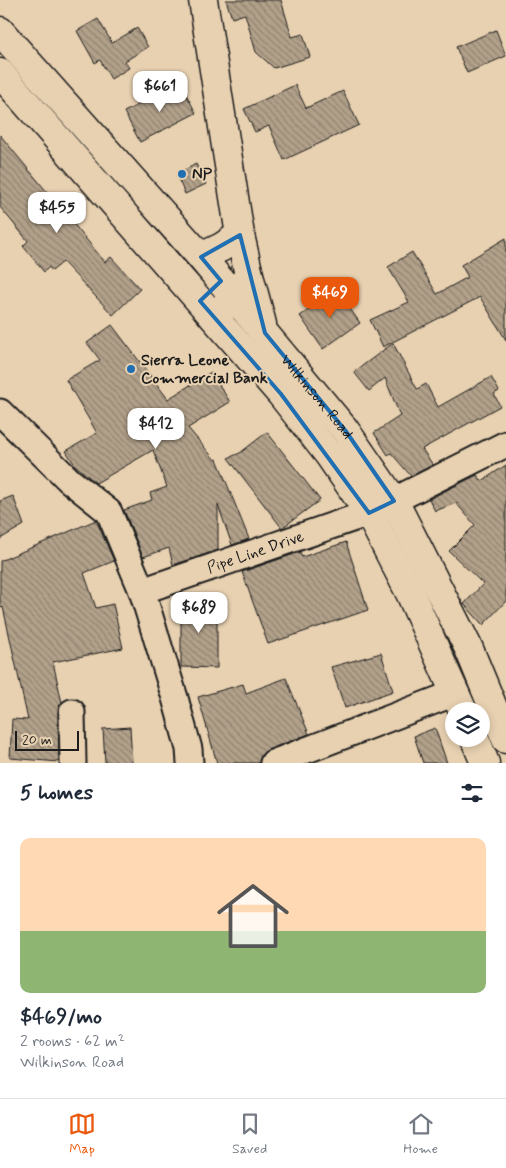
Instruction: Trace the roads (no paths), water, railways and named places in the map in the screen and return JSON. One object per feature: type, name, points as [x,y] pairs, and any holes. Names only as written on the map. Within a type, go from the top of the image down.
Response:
[{"type":"main road","points":[[203,0],[240,235],[230,267],[235,284],[207,309]]},
{"type":"main road","name":"Wilkinson Road","points":[[0,31],[201,257],[235,284],[264,333],[345,430],[394,501],[469,649],[506,739]]},
{"type":"main road","name":"Wilkinson Road","points":[[0,73],[281,394],[329,455],[370,513],[410,593],[459,702]]},
{"type":"main road","points":[[201,257],[222,247],[240,235]]},
{"type":"main road","points":[[478,747],[485,763]]},
{"type":"street","points":[[0,412],[69,480],[109,512],[142,591],[175,698],[189,749],[190,763]]},
{"type":"street","points":[[394,501],[506,444]]},
{"type":"street","name":"Pipe Line Drive","points":[[142,591],[370,513],[394,501]]},
{"type":"street","points":[[273,763],[445,707]]},
{"type":"street","points":[[72,712],[74,763]]},
{"type":"place","name":"NP","points":[[182,174]]},
{"type":"place","name":"Sierra Leone Commercial Bank","points":[[131,369]]}]
